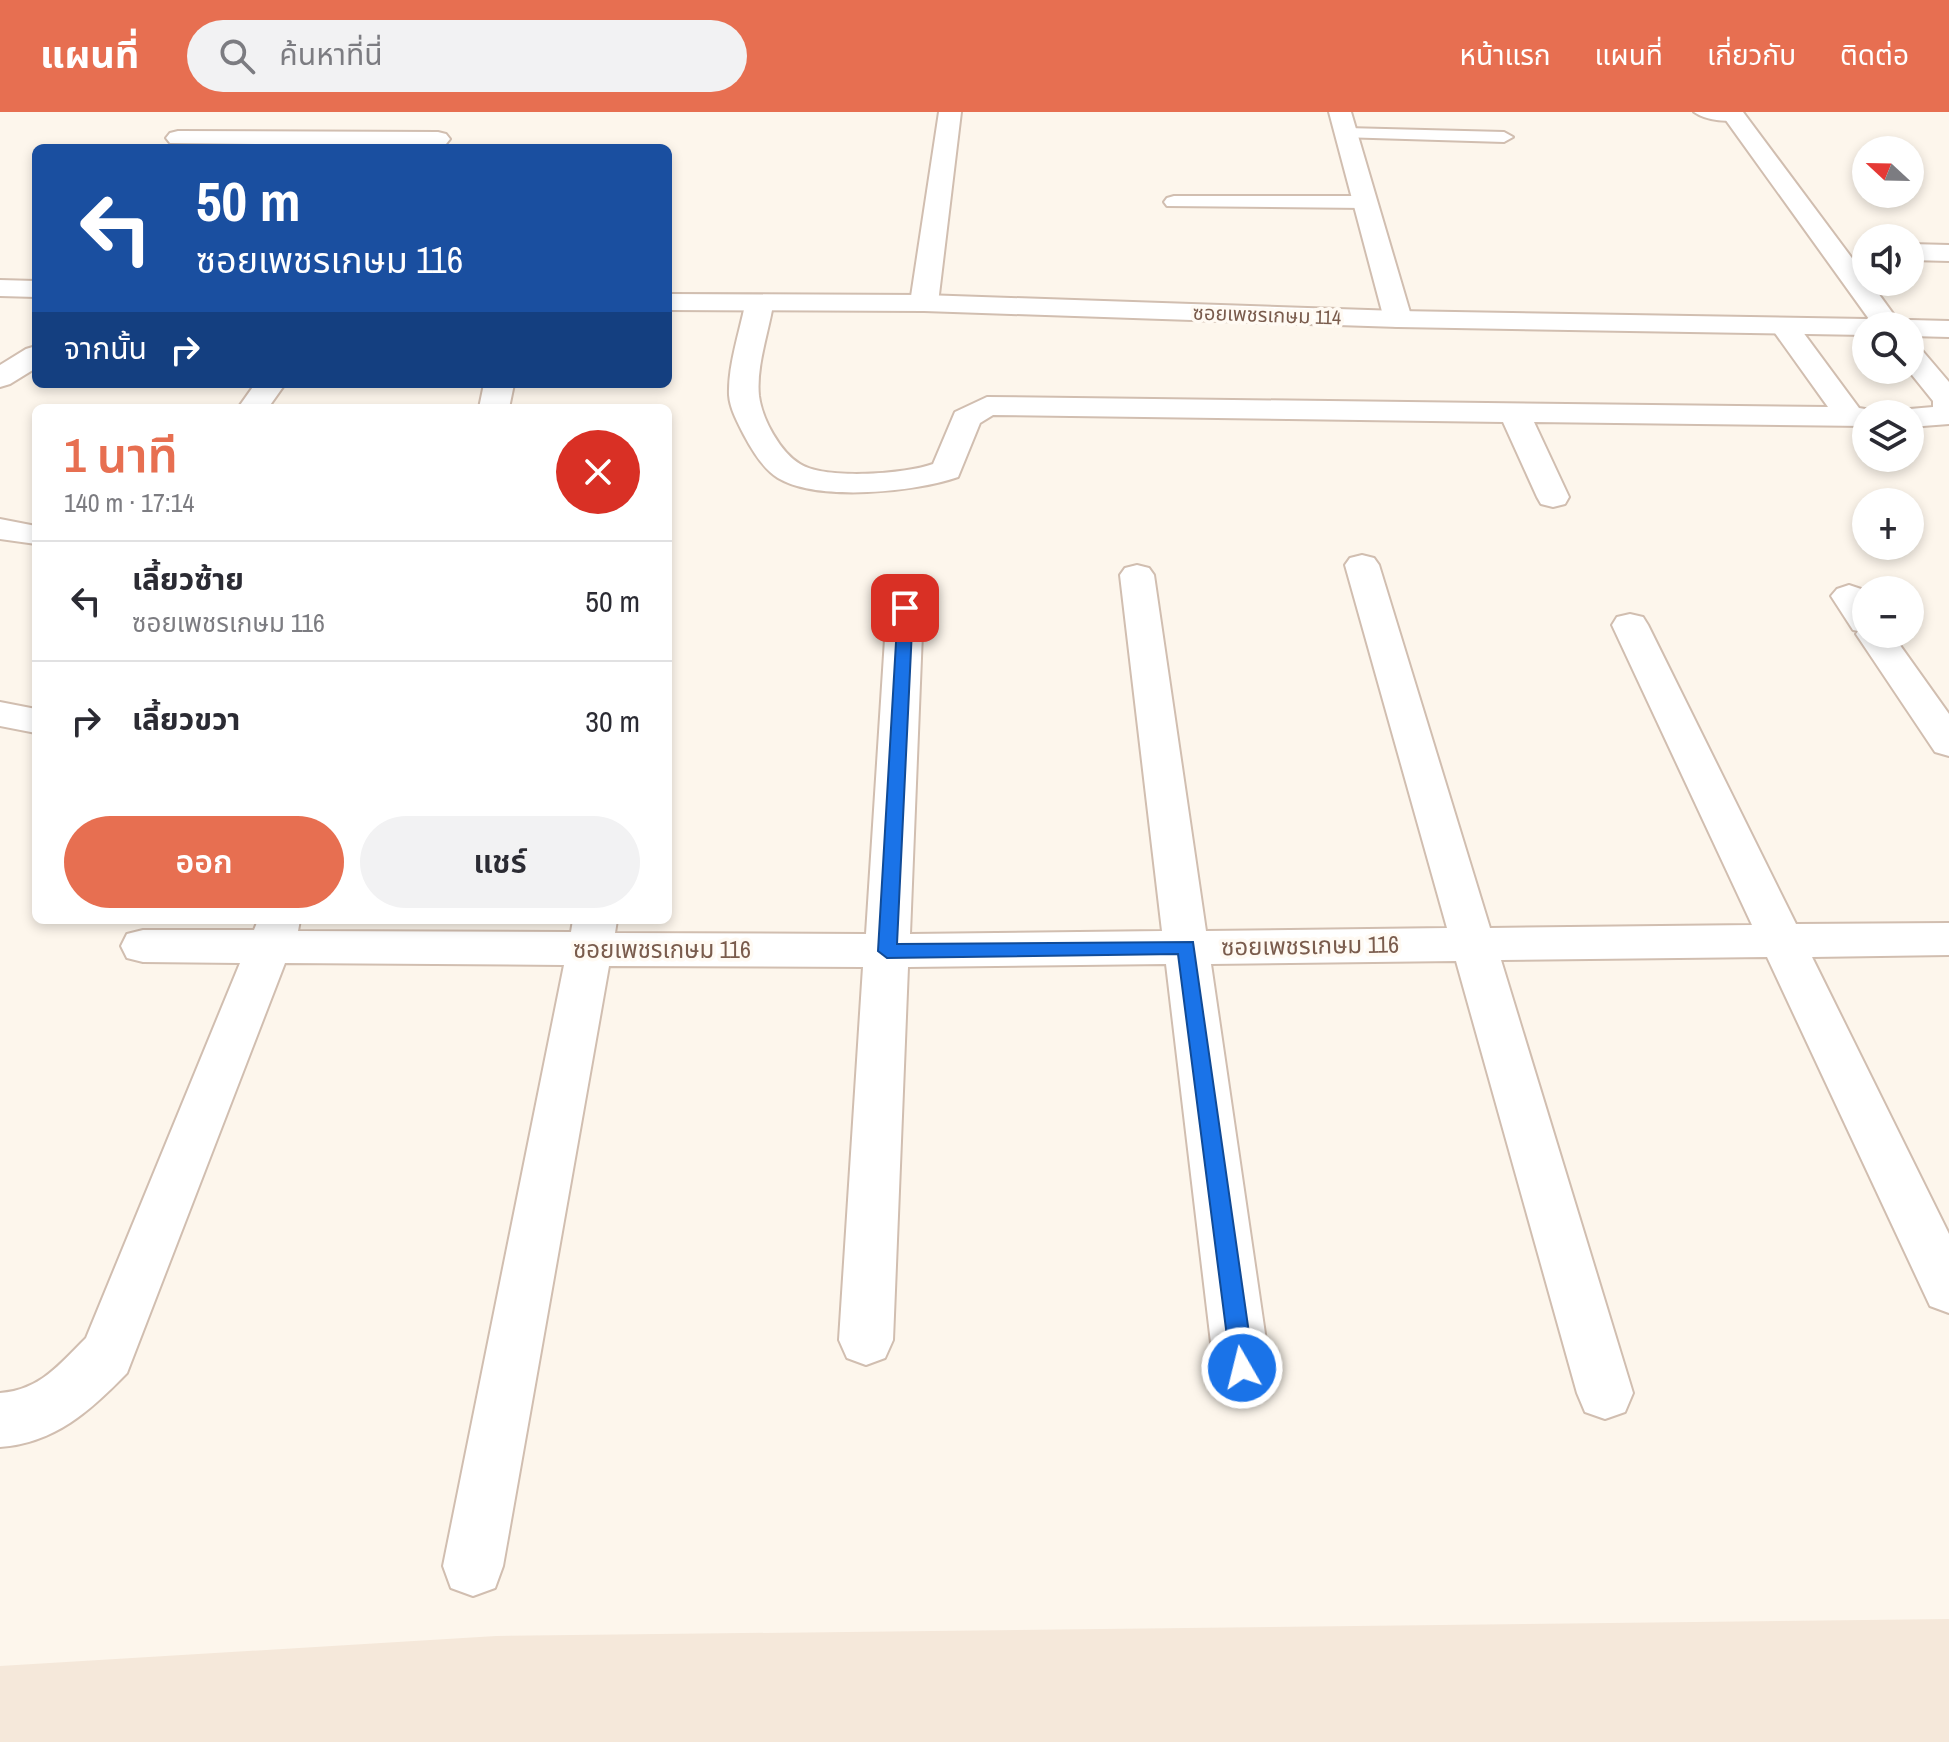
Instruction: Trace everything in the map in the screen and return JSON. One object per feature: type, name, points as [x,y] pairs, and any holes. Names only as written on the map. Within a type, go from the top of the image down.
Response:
[{"type":"street","points":[[186,112],[178,143],[428,135]]},
{"type":"street","points":[[924,303],[950,112]]},
{"type":"street","points":[[1733,114],[1878,312]]},
{"type":"street","points":[[1343,122],[1398,319]]},
{"type":"street","points":[[1832,250],[1852,251]]},
{"type":"street","points":[[1924,252],[1949,253]]},
{"type":"street","points":[[0,288],[32,289]]},
{"type":"street","name":"ซอยเพชรเกษม 114","points":[[672,302],[759,305],[924,303],[1398,319],[1852,327]]},
{"type":"street","points":[[759,305],[743,398],[767,449],[791,472],[857,482],[935,476],[947,470],[966,418],[987,406],[1852,417]]},
{"type":"street","points":[[1784,326],[1852,410]]},
{"type":"street","points":[[1924,328],[1949,329]]},
{"type":"street","points":[[0,378],[32,358]]},
{"type":"street","points":[[1924,371],[1948,400],[1948,415],[1924,417]]},
{"type":"street","points":[[1515,414],[1553,497]]},
{"type":"street","points":[[0,529],[32,535]]},
{"type":"street","points":[[1362,565],[1605,1393]]},
{"type":"street","points":[[1137,575],[1242,1368]]},
{"type":"street","points":[[866,1340],[905,608]]},
{"type":"street","points":[[1630,625],[1949,1289]]},
{"type":"street","points":[[1884,648],[1949,743]]},
{"type":"street","points":[[0,714],[32,720]]},
{"type":"street","points":[[0,1420],[15,1421],[61,1402],[107,1355],[274,934]]},
{"type":"street","name":"ซอยเพชรเกษม 116","points":[[143,946],[274,934],[592,935],[887,951],[1949,939]]},
{"type":"street","points":[[473,1566],[592,935]]},
{"type":"lane","points":[[1703,112],[1733,114]]},
{"type":"lane","points":[[1343,122],[1504,137]]},
{"type":"lane","points":[[1174,202],[1365,202]]},
{"type":"shaded area","points":[[1949,1619],[1949,1742],[0,1742],[0,1666],[496,1636]]},
{"type":"route","points":[[905,608],[887,951],[1186,947],[1242,1368]]}]
